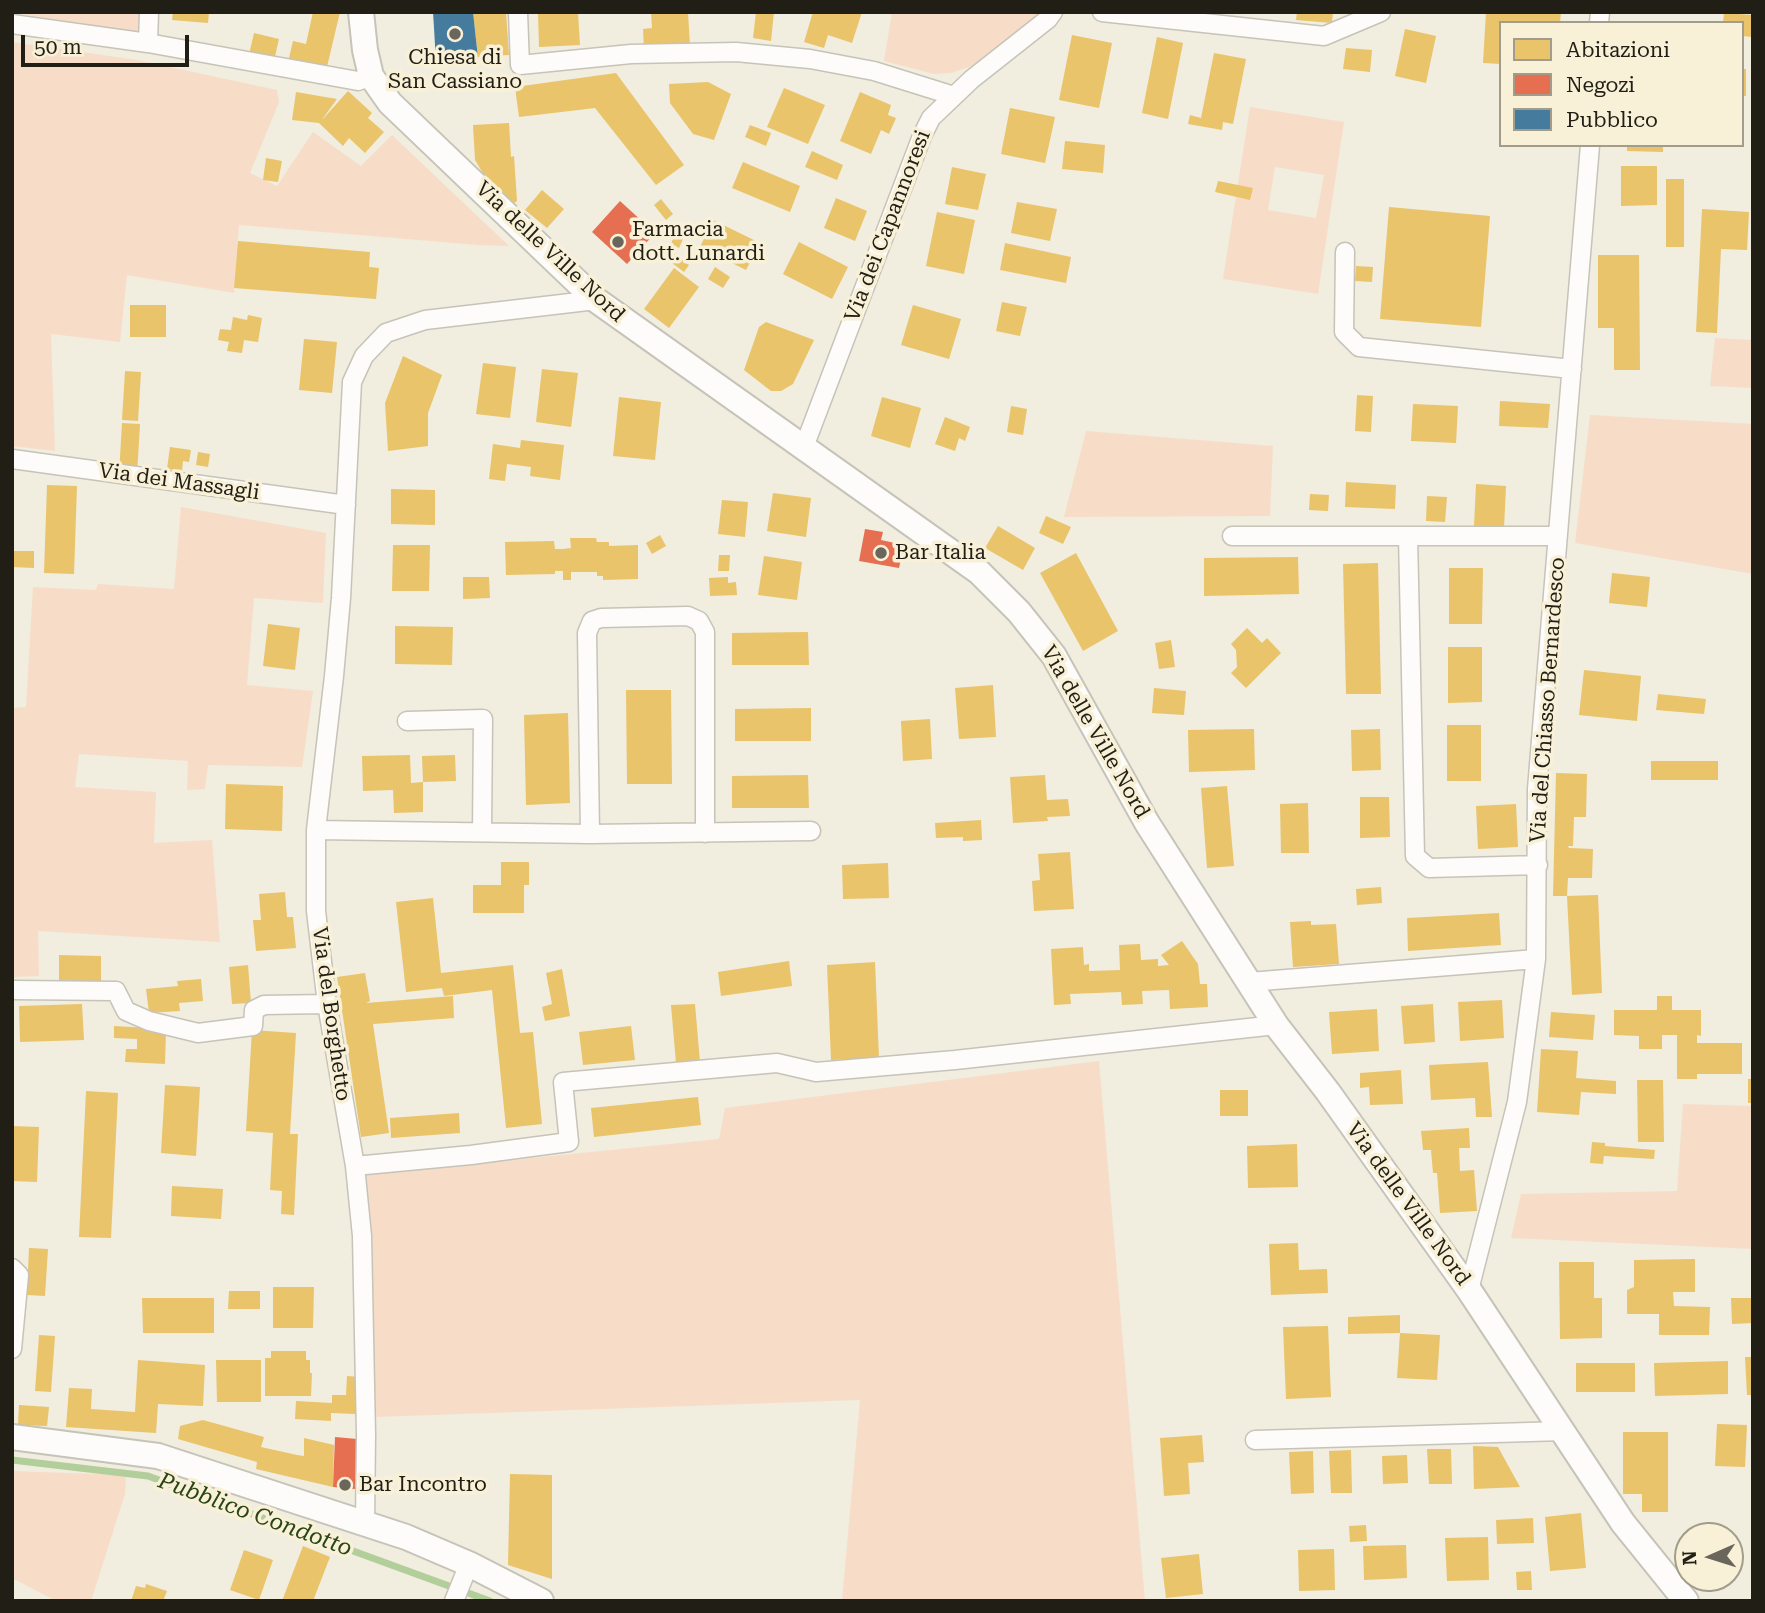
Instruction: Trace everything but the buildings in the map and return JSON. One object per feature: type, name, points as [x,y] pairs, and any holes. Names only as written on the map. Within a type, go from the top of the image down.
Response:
[{"type":"street","points":[[148,43],[149,12]]},
{"type":"street","name":"Via delle Ville Nord","points":[[361,12],[371,76],[390,103],[596,300],[979,572],[1019,612],[1054,656],[1147,823],[1276,1025],[1328,1092],[1469,1290],[1623,1523],[1686,1601]]},
{"type":"street","points":[[518,12],[520,65],[631,54],[736,52],[810,59],[861,69],[954,96]]},
{"type":"street","name":"Via dei Capannoresi","points":[[804,447],[931,118],[972,79],[1048,19],[1053,12]]},
{"type":"street","points":[[1102,12],[1324,36],[1381,12]]},
{"type":"street","points":[[12,23],[148,43],[358,81],[371,76]]},
{"type":"street","name":"Via del Chiasso Bernardesco","points":[[1469,1290],[1517,1102],[1536,959],[1537,789],[1590,147]]},
{"type":"street","points":[[1345,252],[1344,332],[1359,347],[1572,369]]},
{"type":"street","name":"Via del Borghetto","points":[[365,1524],[362,1236],[355,1166],[327,1004],[316,911],[316,830],[334,676],[352,382],[364,356],[386,333],[425,320],[596,300]]},
{"type":"street","name":"Via dei Massagli","points":[[12,459],[346,505]]},
{"type":"street","points":[[1232,536],[1558,536]]},
{"type":"street","points":[[1408,536],[1415,856],[1429,868],[1538,865]]},
{"type":"street","points":[[590,834],[587,633],[592,621],[601,618],[688,616],[699,621],[705,632],[705,833]]},
{"type":"street","points":[[407,721],[483,719],[482,832]]},
{"type":"street","points":[[316,830],[590,834],[811,831]]},
{"type":"street","points":[[1249,982],[1536,959]]},
{"type":"street","points":[[12,989],[116,991],[127,1011],[149,1021],[198,1033],[253,1026],[254,1010],[264,1005],[327,1004]]},
{"type":"street","points":[[355,1166],[569,1142],[563,1082],[777,1063],[816,1072],[956,1060],[1276,1025]]},
{"type":"street","points":[[12,1268],[19,1275],[12,1349]]},
{"type":"street","points":[[1255,1440],[1564,1431]]},
{"type":"street","points":[[12,1437],[158,1456],[406,1537],[469,1564],[541,1601]]},
{"type":"street","points":[[454,1601],[469,1564]]},
{"type":"shaded area","points":[[12,12],[140,12],[139,31],[129,33]]},
{"type":"shaded area","points":[[892,12],[1041,12],[1006,47],[969,67],[951,73],[934,74],[884,61]]},
{"type":"shaded area","points":[[12,42],[137,60],[277,90],[279,102],[250,173],[277,186],[313,132],[361,166],[392,135],[509,246],[239,225],[234,293],[127,275],[120,342],[51,334],[55,451],[12,446]]},
{"type":"shaded area","points":[[1250,107],[1344,122],[1318,294],[1223,279]],"holes":[[[1275,167],[1324,175],[1316,218],[1268,210]]]},
{"type":"shaded area","points":[[1715,338],[1753,340],[1753,388],[1710,386]]},
{"type":"shaded area","points":[[1590,415],[1753,424],[1753,574],[1575,543]]},
{"type":"shaded area","points":[[1086,431],[1273,446],[1270,516],[1064,517]]},
{"type":"shaded area","points":[[181,507],[326,533],[323,603],[254,598],[247,685],[313,691],[302,767],[208,765],[205,789],[187,790],[188,761],[79,754],[75,787],[156,792],[154,843],[212,840],[220,942],[38,931],[39,976],[12,977],[12,708],[26,707],[33,587],[96,590],[98,584],[174,589]]},
{"type":"shaded area","points":[[1099,1061],[1145,1601],[842,1601],[860,1400],[375,1417],[373,1288],[365,1175],[719,1139],[725,1108]]},
{"type":"shaded area","points":[[1683,1104],[1753,1106],[1753,1249],[1511,1238],[1521,1194],[1677,1191]]},
{"type":"shaded area","points":[[12,1471],[126,1475],[125,1494],[91,1601],[56,1601],[12,1578]]},
{"type":"waterway","name":"Pubblico Condotto","points":[[12,1460],[148,1476],[490,1601]]},
{"type":"place","name":"Chiesa di San Cassiano","points":[[455,34]]},
{"type":"place","name":"Farmacia dott. Lunardi","points":[[618,242]]},
{"type":"place","name":"Bar Italia","points":[[881,553]]},
{"type":"place","name":"Bar Incontro","points":[[345,1485]]}]
